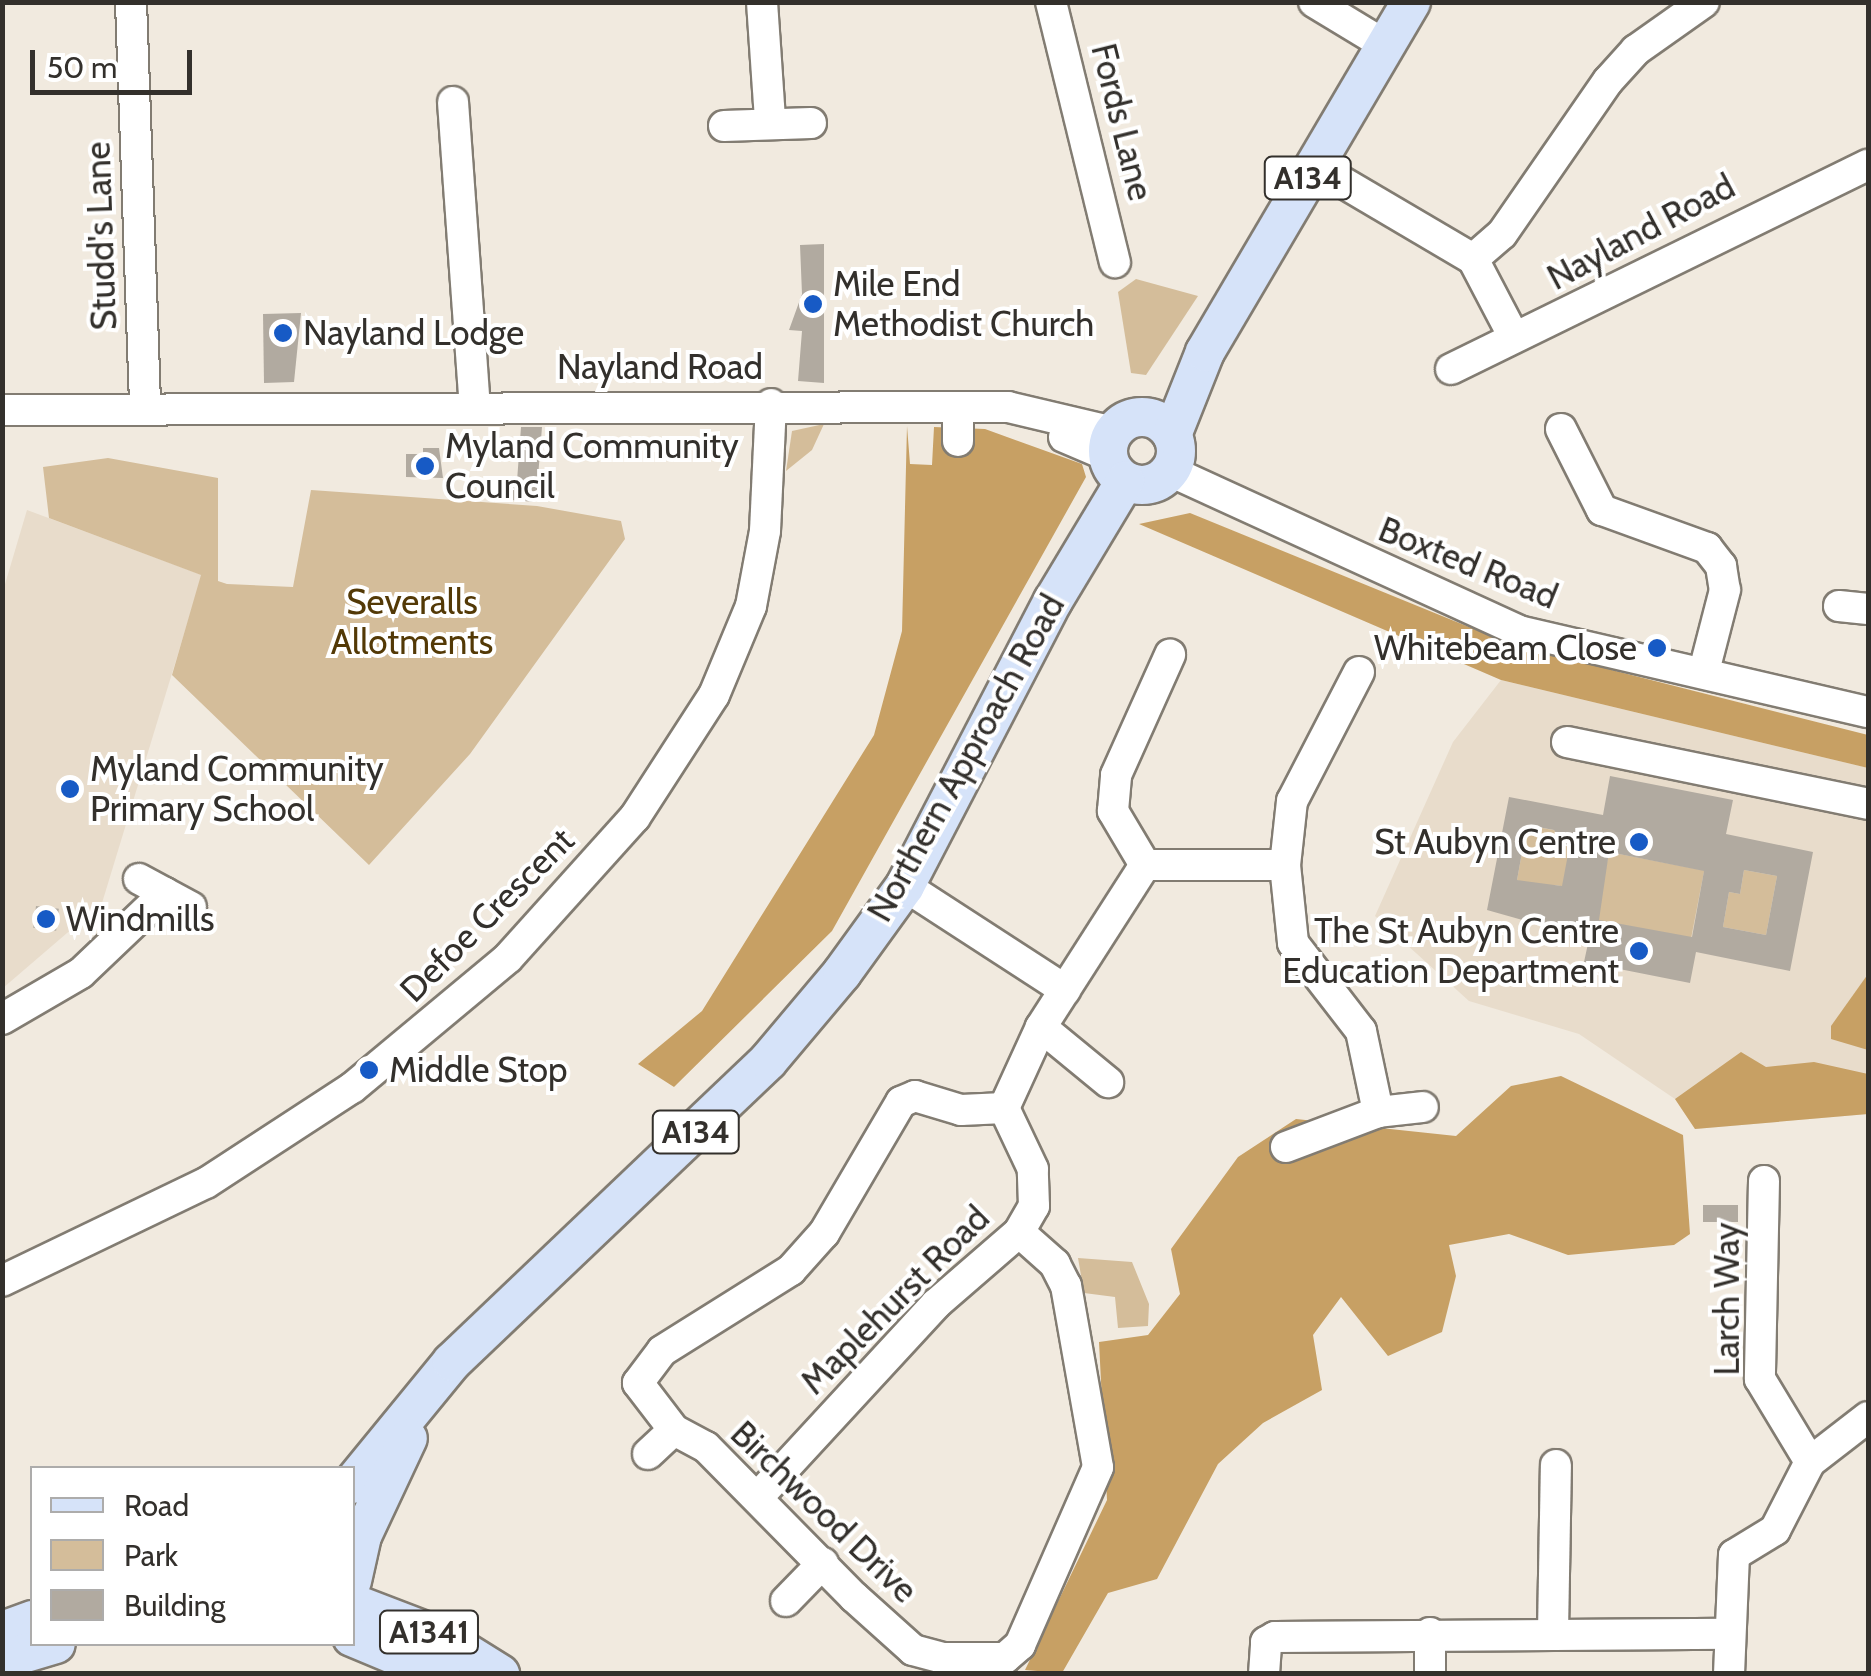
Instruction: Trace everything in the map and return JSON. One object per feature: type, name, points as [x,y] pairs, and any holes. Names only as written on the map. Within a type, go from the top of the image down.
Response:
[{"type":"main road","name":"A134","points":[[1139,449],[1205,352],[1411,2]]},
{"type":"main road","name":"Northern Approach Road","points":[[355,1480],[452,1362],[768,1060],[905,886],[1053,601],[1139,449]]},
{"type":"main road","name":"Northern Approach Road","points":[[355,1572],[374,1508],[452,1362]]},
{"type":"main road","name":"A1341","points":[[355,1604],[442,1637],[500,1674]]},
{"type":"main road","points":[[2,1631],[30,1621]]},
{"type":"main road","name":"A1341","points":[[355,1637],[441,1674]]},
{"type":"main road","points":[[2,1660],[49,1646]]},
{"type":"street","name":"Studd's Lane","points":[[132,2],[146,408]]},
{"type":"street","points":[[762,2],[770,120]]},
{"type":"street","name":"Fords Lane","points":[[1051,2],[1115,262]]},
{"type":"street","points":[[1314,2],[1385,45]]},
{"type":"street","points":[[1473,259],[1502,234],[1608,81],[1636,50],[1704,2]]},
{"type":"street","points":[[453,102],[475,406]]},
{"type":"street","points":[[724,126],[770,120],[811,123]]},
{"type":"street","name":"Nayland Road","points":[[1450,369],[1868,165]]},
{"type":"street","points":[[1315,166],[1473,259],[1514,337]]},
{"type":"street","name":"Nayland Road","points":[[2,410],[771,404],[962,421],[1038,411],[1139,449]]},
{"type":"street","name":"Defoe Crescent","points":[[2,1281],[206,1182],[352,1088],[508,958],[635,817],[714,695],[751,606],[765,531],[771,404]]},
{"type":"street","points":[[1562,428],[1602,510],[1706,548],[1720,566],[1725,590],[1704,671]]},
{"type":"street","name":"Boxted Road","points":[[1139,449],[1518,631],[1868,712]]},
{"type":"street","points":[[1145,865],[1113,812],[1116,775],[1170,655]]},
{"type":"street","points":[[1360,672],[1340,728],[1292,801],[1285,865],[1293,942],[1362,1031],[1378,1112]]},
{"type":"street","points":[[1567,742],[1868,804]]},
{"type":"street","points":[[1145,865],[1285,865]]},
{"type":"street","points":[[1004,1108],[1041,1027],[1145,865]]},
{"type":"street","points":[[905,886],[1065,990]]},
{"type":"street","points":[[2,1019],[81,973],[165,893]]},
{"type":"street","points":[[1041,1027],[1108,1082]]},
{"type":"street","name":"Birchwood Drive","points":[[1004,1108],[961,1110],[915,1096],[901,1102],[824,1234],[791,1270],[662,1351],[638,1383],[674,1430],[706,1447],[914,1650],[1005,1658],[1020,1645],[1098,1467],[1066,1286],[1055,1264],[1019,1232]]},
{"type":"street","name":"Maplehurst Road","points":[[756,1498],[936,1304],[1019,1232],[1034,1206],[1033,1169],[1004,1108]]},
{"type":"street","points":[[1286,1147],[1378,1112],[1423,1108]]},
{"type":"street","name":"Larch Way","points":[[1764,1181],[1760,1379],[1810,1462]]},
{"type":"street","points":[[1729,1674],[1734,1555],[1776,1530],[1810,1462],[1868,1416]]},
{"type":"street","points":[[648,1454],[674,1430]]},
{"type":"street","points":[[1553,1632],[1556,1465]]},
{"type":"street","points":[[786,1601],[824,1564]]},
{"type":"street","points":[[1264,1674],[1266,1642],[1275,1637],[1553,1632],[1729,1634]]},
{"type":"street","points":[[1430,1633],[1430,1674]]},
{"type":"shaded area","points":[[907,426],[910,464],[932,465],[934,427],[985,429],[1082,464],[1086,477],[832,931],[674,1087],[638,1064],[702,1011],[874,735],[902,631]]},
{"type":"shaded area","name":"Myland Community Primary School","points":[[27,510],[202,575],[102,903],[3,988],[3,591]]},
{"type":"shaded area","points":[[1190,513],[1513,645],[1868,735],[1868,768],[1501,680],[1139,524]]},
{"type":"shaded area","name":"St Aubyn Centre","points":[[1501,680],[1868,768],[1868,1114],[1695,1129],[1675,1099],[1579,1034],[1469,1001],[1375,916],[1453,742]]},
{"type":"shaded area","points":[[1868,974],[1868,1050],[1831,1039],[1831,1026]]},
{"type":"shaded area","points":[[1741,1052],[1766,1067],[1814,1062],[1868,1074],[1868,1114],[1695,1129],[1675,1099]]},
{"type":"shaded area","points":[[1561,1076],[1683,1135],[1690,1234],[1674,1245],[1568,1255],[1509,1234],[1449,1245],[1456,1276],[1442,1332],[1388,1356],[1341,1297],[1313,1335],[1322,1390],[1263,1423],[1218,1464],[1157,1579],[1108,1593],[1062,1673],[1025,1670],[1107,1500],[1099,1342],[1148,1335],[1180,1294],[1171,1249],[1238,1157],[1296,1119],[1456,1136],[1511,1086]]},
{"type":"green space","points":[[1136,279],[1198,296],[1146,375],[1131,373],[1118,292]]},
{"type":"green space","points":[[824,424],[812,450],[786,471],[792,431]]},
{"type":"green space","name":"Severalls Allotments","points":[[108,458],[218,478],[218,581],[227,584],[293,587],[311,490],[537,506],[621,521],[625,539],[470,754],[369,865],[172,675],[201,575],[49,518],[43,467]]},
{"type":"green space","points":[[1527,825],[1558,831],[1558,841],[1569,845],[1567,858],[1577,860],[1572,888],[1555,885],[1554,895],[1517,880]]},
{"type":"green space","points":[[1609,852],[1704,871],[1691,938],[1596,920]]},
{"type":"green space","points":[[1744,870],[1777,876],[1766,935],[1723,927],[1729,892],[1740,894]]},
{"type":"green space","points":[[1078,1258],[1132,1262],[1149,1304],[1148,1326],[1118,1328],[1115,1297],[1084,1293]]},
{"type":"building","name":"Mile End Methodist Church","points":[[824,244],[824,383],[798,381],[802,331],[789,330],[802,294],[800,245]]},
{"type":"building","name":"Nayland Lodge","points":[[301,313],[294,382],[264,383],[263,314]]},
{"type":"building","points":[[521,427],[542,427],[536,502],[500,499],[501,480],[517,481]]},
{"type":"building","name":"Myland Community Council","points":[[423,448],[439,448],[443,478],[406,477],[406,454],[423,454]]},
{"type":"building","name":"St Aubyn Centre","points":[[1610,776],[1733,800],[1726,834],[1813,852],[1790,971],[1696,952],[1690,983],[1584,962],[1589,939],[1487,910],[1509,797],[1603,815]],"holes":[[[1527,825],[1554,830],[1569,849],[1562,886],[1517,880]],[[1609,852],[1704,871],[1692,937],[1599,920]],[[1744,870],[1777,876],[1766,935],[1723,927],[1729,892],[1740,894]]]},
{"type":"building","name":"Windmills","points":[[36,906],[59,909],[56,931],[33,928]]},
{"type":"building","points":[[1703,1205],[1738,1205],[1738,1222],[1703,1222]]},
{"type":"place","name":"Mile End Methodist Church","points":[[813,304]]},
{"type":"place","name":"Nayland Lodge","points":[[283,333]]},
{"type":"place","name":"Myland Community Council","points":[[425,466]]},
{"type":"place","name":"Whitebeam Close","points":[[1657,648]]},
{"type":"place","name":"Myland Community Primary School","points":[[70,789]]},
{"type":"place","name":"St Aubyn Centre","points":[[1639,842]]},
{"type":"place","name":"Windmills","points":[[46,919]]},
{"type":"place","name":"The St Aubyn Centre Education Department","points":[[1639,951]]},
{"type":"place","name":"Middle Stop","points":[[369,1070]]}]
